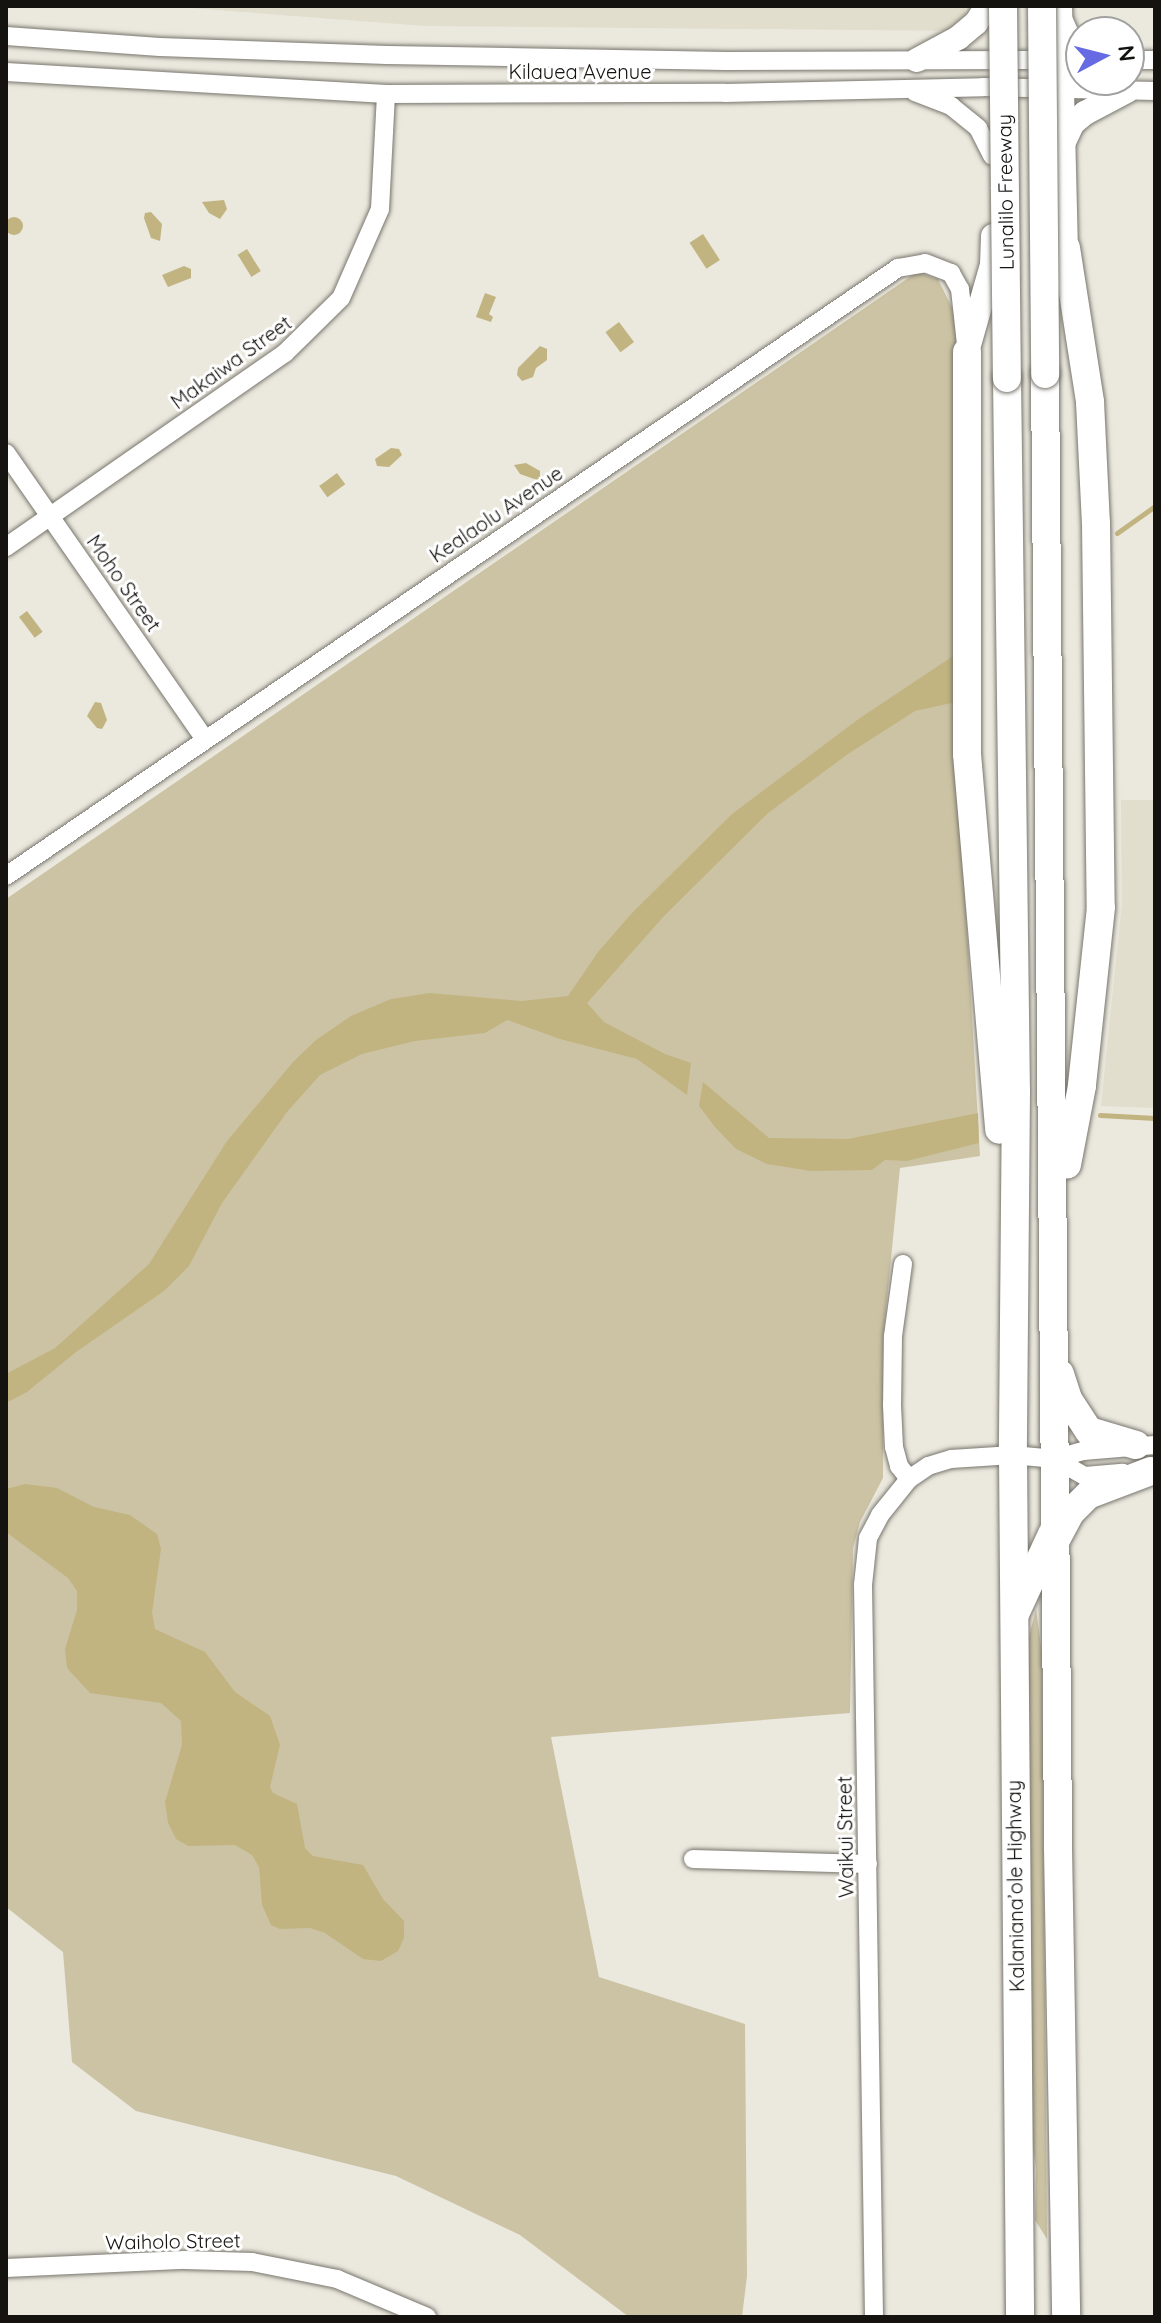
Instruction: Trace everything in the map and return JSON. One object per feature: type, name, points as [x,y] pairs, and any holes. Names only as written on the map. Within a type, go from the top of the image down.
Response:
[{"type":"highway","name":"Lunalilo Freeway","points":[[1003,6],[1016,1091],[1013,1294]]},
{"type":"highway","name":"Lunalilo Freeway","points":[[1054,8],[1045,374],[1055,1225]]},
{"type":"highway","points":[[1066,248],[1090,397],[1096,523],[1101,907],[1082,1086],[1055,1225],[1066,2317]]},
{"type":"highway","points":[[967,352],[967,754],[1013,1294]]},
{"type":"highway","name":"Kalaniana’ole Highway","points":[[1013,1294],[1020,2317]]},
{"type":"highway","points":[[1055,1350],[1068,1399],[1083,1425],[1093,1433],[1149,1458]]},
{"type":"highway","points":[[1014,1616],[1032,1583],[1042,1550],[1071,1512],[1088,1495],[1149,1458]]},
{"type":"main road","points":[[967,352],[992,265],[993,87],[988,6]]},
{"type":"main road","points":[[917,60],[959,37],[976,23],[988,6]]},
{"type":"main road","points":[[1054,8],[1065,42]]},
{"type":"main road","points":[[1065,79],[1061,91],[1066,248]]},
{"type":"main road","points":[[1063,144],[1073,123],[1117,96]]},
{"type":"street","points":[[1054,8],[1065,26]]},
{"type":"street","name":"Kilauea Avenue","points":[[6,36],[160,47],[387,55],[726,61],[1065,60]]},
{"type":"street","name":"Kilauea Avenue","points":[[6,72],[386,94],[725,93],[993,87],[1065,91]]},
{"type":"street","points":[[905,88],[951,106],[978,128],[992,156]]},
{"type":"street","name":"Makaiwa Street","points":[[6,547],[285,353],[341,298],[380,209],[386,94]]},
{"type":"street","name":"Kealaolu Avenue","points":[[6,876],[898,268],[913,263],[938,267],[951,273],[960,289],[967,352]]},
{"type":"street","name":"Moho Street","points":[[6,453],[205,739]]},
{"type":"street","points":[[903,1264],[893,1336],[892,1405],[894,1447],[899,1466],[909,1479]]},
{"type":"street","points":[[1055,1459],[1083,1451],[1149,1458]]},
{"type":"street","name":"Waikui Street","points":[[874,2317],[865,1560],[868,1538],[880,1515],[909,1479],[928,1466],[951,1459],[1013,1455],[1055,1459]]},
{"type":"street","points":[[1055,1459],[1085,1476],[1149,1458]]},
{"type":"street","points":[[693,1859],[868,1864]]},
{"type":"street","name":"Waiholo Street","points":[[6,2268],[185,2260],[252,2262],[337,2279],[427,2317]]},
{"type":"shaded area","points":[[164,6],[965,6],[965,31],[425,26]]},
{"type":"shaded area","points":[[224,200],[227,209],[220,219],[209,213],[202,202]]},
{"type":"shaded area","points":[[151,212],[162,224],[160,241],[151,238],[144,218],[145,213]]},
{"type":"shaded area","points":[[14,217],[23,226],[14,235],[5,226]]},
{"type":"shaded area","points":[[703,234],[720,260],[706,269],[690,243]]},
{"type":"shaded area","points":[[247,249],[261,271],[251,277],[238,255]]},
{"type":"shaded area","points":[[184,266],[191,269],[191,278],[168,287],[162,275]]},
{"type":"shaded area","points":[[917,272],[938,279],[956,316],[956,737],[980,1156],[900,1168],[883,1339],[883,1478],[860,1522],[853,1548],[850,1713],[551,1737],[599,1977],[745,2024],[747,2276],[742,2317],[629,2317],[520,2235],[396,2176],[136,2111],[72,2062],[63,1952],[6,1907],[6,899]]},
{"type":"shaded area","points":[[485,293],[496,297],[489,314],[493,317],[491,322],[476,317]]},
{"type":"shaded area","points":[[619,322],[634,342],[620,352],[605,332]]},
{"type":"shaded area","points":[[540,346],[547,349],[547,360],[536,368],[533,377],[522,381],[517,375],[518,368]]},
{"type":"shaded area","points":[[391,448],[399,449],[402,455],[389,467],[377,466],[375,459]]},
{"type":"shaded area","points":[[526,463],[540,471],[540,478],[537,480],[520,474],[514,465]]},
{"type":"shaded area","points":[[337,473],[345,484],[327,497],[319,486]]},
{"type":"shaded area","points":[[27,611],[43,632],[35,638],[19,617]]},
{"type":"shaded area","points":[[956,654],[956,702],[915,711],[848,754],[768,813],[665,915],[587,1003],[604,1022],[665,1054],[691,1063],[687,1095],[637,1059],[560,1039],[507,1020],[485,1033],[415,1041],[362,1054],[320,1075],[287,1112],[222,1203],[189,1266],[164,1291],[76,1352],[27,1392],[6,1403],[6,1374],[55,1348],[149,1264],[227,1141],[293,1062],[316,1040],[351,1016],[391,999],[430,993],[522,1001],[568,996],[598,952],[631,914],[732,814],[860,718]]},
{"type":"shaded area","points":[[95,702],[101,703],[107,720],[102,729],[97,728],[87,716]]},
{"type":"shaded area","points":[[1121,800],[1155,800],[1155,1108],[1101,1106],[1122,904]]},
{"type":"shaded area","points":[[703,1082],[769,1138],[848,1139],[978,1113],[979,1143],[907,1161],[885,1160],[872,1170],[811,1171],[767,1164],[736,1149],[715,1127],[699,1106]]},
{"type":"shaded area","points":[[25,1484],[57,1488],[94,1507],[130,1515],[157,1534],[161,1549],[152,1613],[155,1629],[205,1652],[235,1692],[270,1716],[280,1745],[270,1787],[273,1793],[297,1804],[305,1848],[313,1856],[363,1865],[383,1899],[404,1921],[404,1938],[398,1951],[381,1961],[363,1959],[325,1933],[310,1928],[280,1929],[271,1925],[262,1905],[259,1867],[252,1855],[235,1845],[188,1846],[176,1839],[168,1823],[165,1802],[182,1745],[181,1721],[161,1703],[90,1693],[67,1668],[65,1649],[77,1610],[77,1591],[68,1578],[6,1532],[6,1489]]},
{"type":"shaded area","points":[[1036,1609],[1042,1654],[1047,2239],[1035,2220],[1036,2168],[1032,2141],[1028,1640]]},
{"type":"waterway","points":[[1117,533],[1155,506]]},
{"type":"waterway","points":[[1100,1115],[1155,1118]]}]
